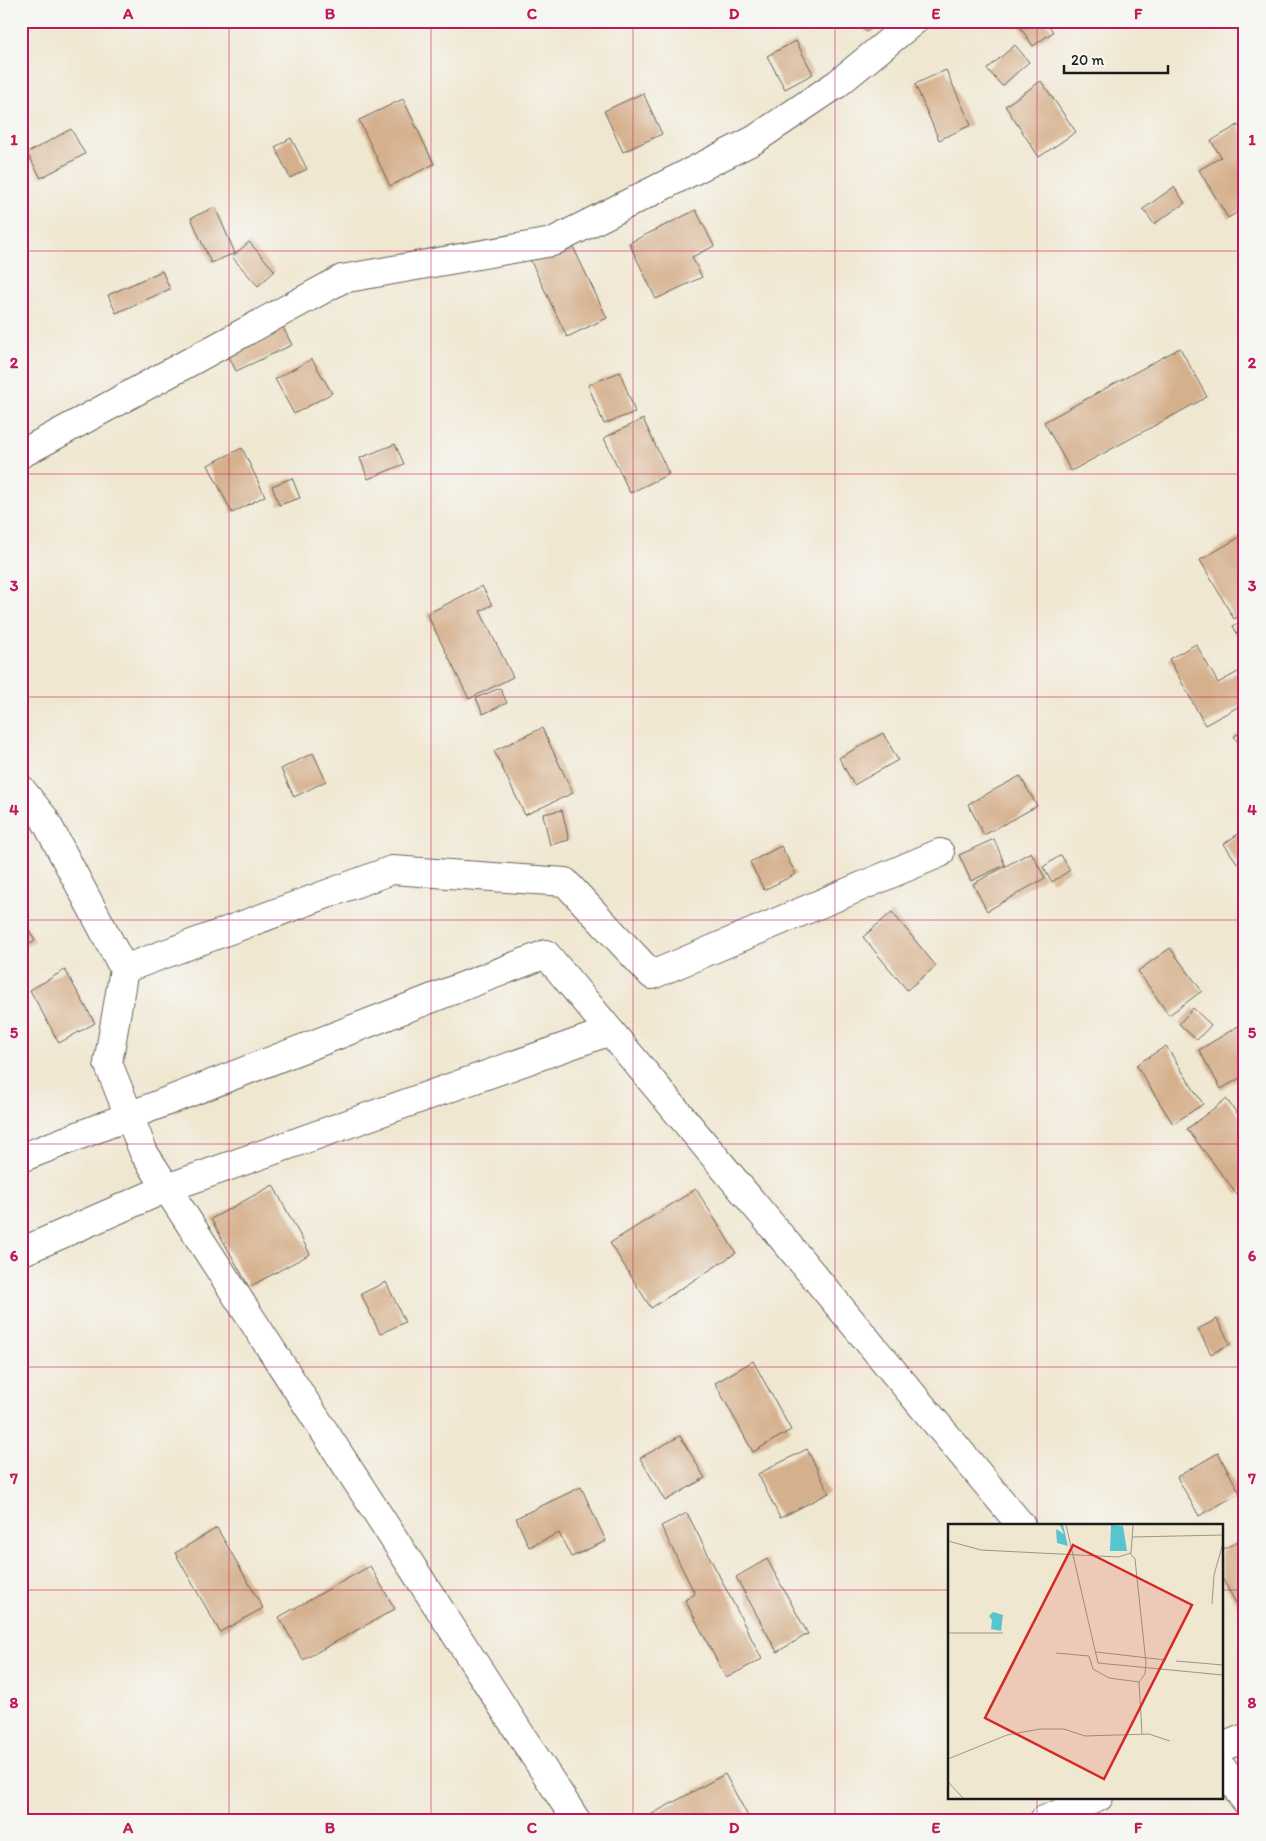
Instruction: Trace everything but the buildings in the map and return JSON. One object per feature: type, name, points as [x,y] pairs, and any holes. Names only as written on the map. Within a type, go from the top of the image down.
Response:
[{"type":"street","points":[[21,454],[342,279],[552,242],[754,140],[837,84],[914,21]]},
{"type":"street","points":[[21,789],[44,818],[124,969],[108,1063],[144,1153],[576,1820]]},
{"type":"street","points":[[124,969],[392,870],[565,882],[652,975],[940,853]]},
{"type":"street","points":[[21,1158],[546,954],[1020,1524]]},
{"type":"street","points":[[21,1252],[167,1188],[610,1031]]},
{"type":"street","points":[[1224,1747],[1245,1738]]},
{"type":"street","points":[[1224,1771],[1245,1800]]},
{"type":"street","points":[[1044,1820],[1098,1798]]}]
